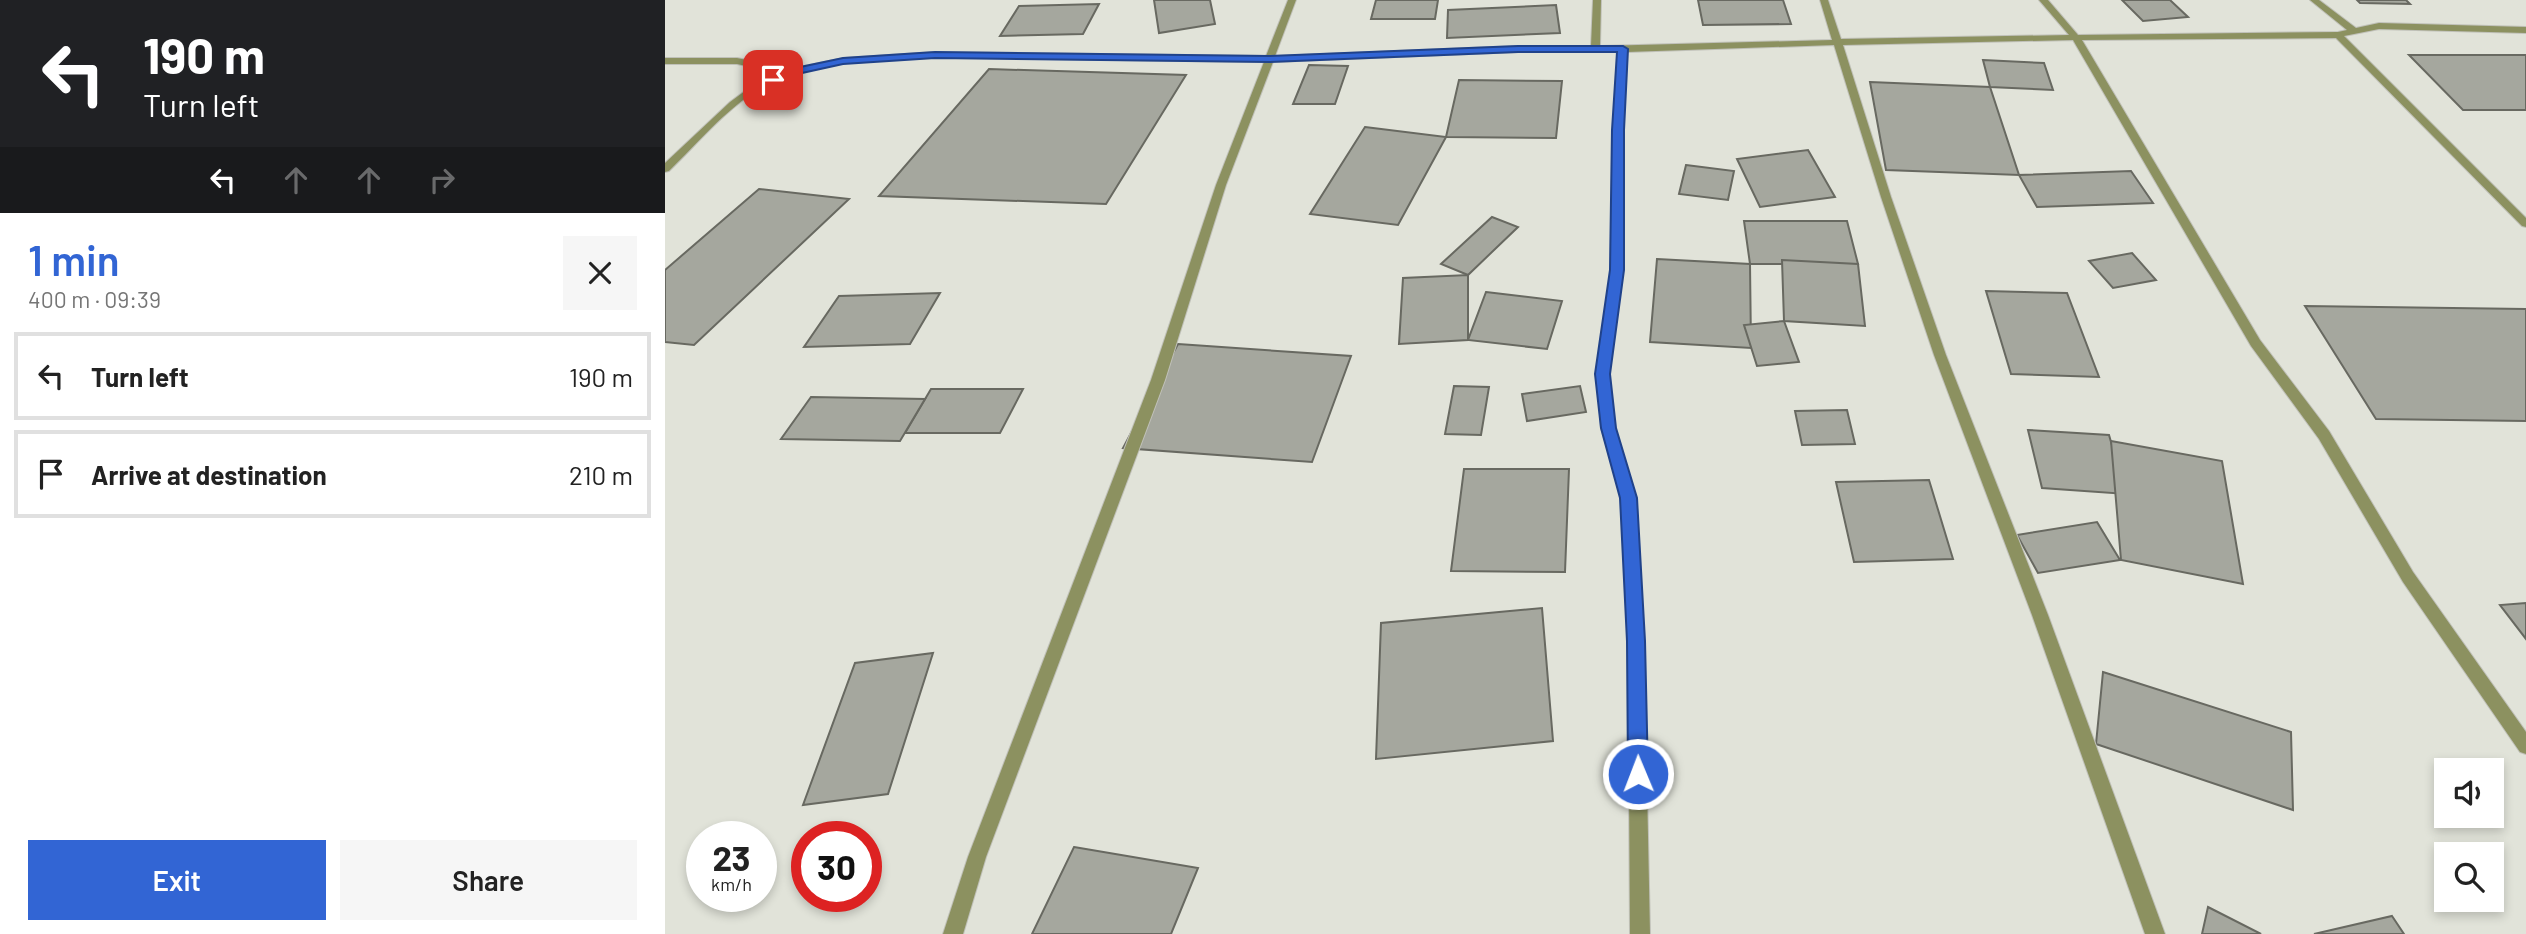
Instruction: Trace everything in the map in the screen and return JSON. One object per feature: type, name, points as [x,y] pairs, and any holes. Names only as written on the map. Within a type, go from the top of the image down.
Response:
[{"type":"street","points":[[953,934],[977,857],[1159,380],[1221,185],[1292,0]]},
{"type":"street","points":[[1595,49],[1597,0]]},
{"type":"street","points":[[1824,0],[1836,44],[1940,355],[2040,615],[2155,934]]},
{"type":"street","points":[[2043,0],[2076,38],[2255,343],[2324,435],[2408,577],[2526,746]]},
{"type":"street","points":[[2314,0],[2354,31]]},
{"type":"street","points":[[665,169],[733,103],[756,87],[790,72],[843,61],[935,55],[1270,59],[1518,49],[1836,44],[1941,39],[2338,35],[2379,26],[2526,30]]},
{"type":"street","points":[[2338,35],[2526,224]]},
{"type":"street","points":[[1623,49],[1618,130],[1617,270],[1603,374],[1608,428],[1629,498],[1636,641],[1640,934]]},
{"type":"street","points":[[665,61],[737,61],[790,72]]},
{"type":"building","points":[[1154,0],[1210,0],[1215,24],[1159,33]]},
{"type":"building","points":[[1376,0],[1438,0],[1435,19],[1371,19]]},
{"type":"building","points":[[1698,0],[1783,0],[1791,24],[1703,25]]},
{"type":"building","points":[[2122,0],[2170,0],[2188,17],[2143,21]]},
{"type":"building","points":[[2357,0],[2406,0],[2410,4],[2360,3]]},
{"type":"building","points":[[1099,4],[1083,34],[1000,36],[1019,6]]},
{"type":"building","points":[[1556,5],[1560,33],[1447,38],[1448,10]]},
{"type":"building","points":[[2409,55],[2526,55],[2526,110],[2463,110]]},
{"type":"building","points":[[1983,60],[2044,63],[2053,90],[1990,87]]},
{"type":"building","points":[[1309,65],[1348,66],[1335,104],[1293,104]]},
{"type":"building","points":[[989,69],[1186,75],[1106,204],[879,196]]},
{"type":"building","points":[[1459,80],[1562,81],[1556,138],[1446,137]]},
{"type":"building","points":[[1870,82],[1990,87],[2019,175],[1886,170]]},
{"type":"building","points":[[1365,127],[1446,137],[1398,225],[1310,214]]},
{"type":"building","points":[[1808,150],[1835,197],[1760,207],[1737,159]]},
{"type":"building","points":[[1686,165],[1734,171],[1728,200],[1679,194]]},
{"type":"building","points":[[2131,171],[2153,203],[2037,207],[2019,175]]},
{"type":"building","points":[[759,189],[849,199],[694,345],[665,342],[665,270]]},
{"type":"building","points":[[1492,217],[1518,227],[1468,275],[1441,264]]},
{"type":"building","points":[[1744,221],[1847,221],[1858,264],[1750,264]]},
{"type":"building","points":[[2132,253],[2156,280],[2113,288],[2089,261]]},
{"type":"building","points":[[1657,259],[1750,264],[1751,348],[1650,342]]},
{"type":"building","points":[[1782,260],[1858,264],[1865,326],[1784,321]]},
{"type":"building","points":[[1468,275],[1468,340],[1399,344],[1403,278]]},
{"type":"building","points":[[1986,291],[2067,293],[2099,377],[2011,374]]},
{"type":"building","points":[[1486,292],[1562,301],[1547,349],[1468,340]]},
{"type":"building","points":[[940,293],[910,344],[804,347],[839,296]]},
{"type":"building","points":[[2305,306],[2526,309],[2526,421],[2376,419]]},
{"type":"building","points":[[1784,321],[1799,362],[1757,366],[1744,325]]},
{"type":"building","points":[[1178,344],[1351,356],[1312,462],[1123,448]]},
{"type":"building","points":[[1454,386],[1489,387],[1481,435],[1445,434]]},
{"type":"building","points":[[1580,386],[1586,412],[1527,421],[1522,394]]},
{"type":"building","points":[[931,389],[1023,389],[1000,433],[905,433]]},
{"type":"building","points":[[811,397],[925,399],[900,441],[781,439]]},
{"type":"building","points":[[1847,410],[1855,444],[1802,445],[1795,411]]},
{"type":"building","points":[[2028,430],[2109,435],[2126,494],[2042,488]]},
{"type":"building","points":[[2111,441],[2222,461],[2243,584],[2121,560]]},
{"type":"building","points":[[1464,469],[1569,469],[1565,572],[1451,571]]},
{"type":"building","points":[[1929,480],[1953,559],[1854,562],[1836,482]]},
{"type":"building","points":[[2097,522],[2120,560],[2038,573],[2017,535]]},
{"type":"building","points":[[2526,603],[2526,639],[2500,605]]},
{"type":"building","points":[[1542,608],[1553,741],[1376,759],[1381,623]]},
{"type":"building","points":[[933,653],[888,794],[803,805],[855,663]]},
{"type":"building","points":[[2103,672],[2291,732],[2293,810],[2096,744]]},
{"type":"building","points":[[1074,847],[1198,868],[1171,934],[1032,934]]},
{"type":"building","points":[[2208,907],[2261,934],[2202,934]]},
{"type":"building","points":[[2392,916],[2404,934],[2314,934]]},
{"type":"route","points":[[773,80],[790,72],[843,61],[935,55],[1270,59],[1518,49],[1623,49],[1618,130],[1617,270],[1603,374],[1608,428],[1629,498],[1636,641],[1638,774]]}]
